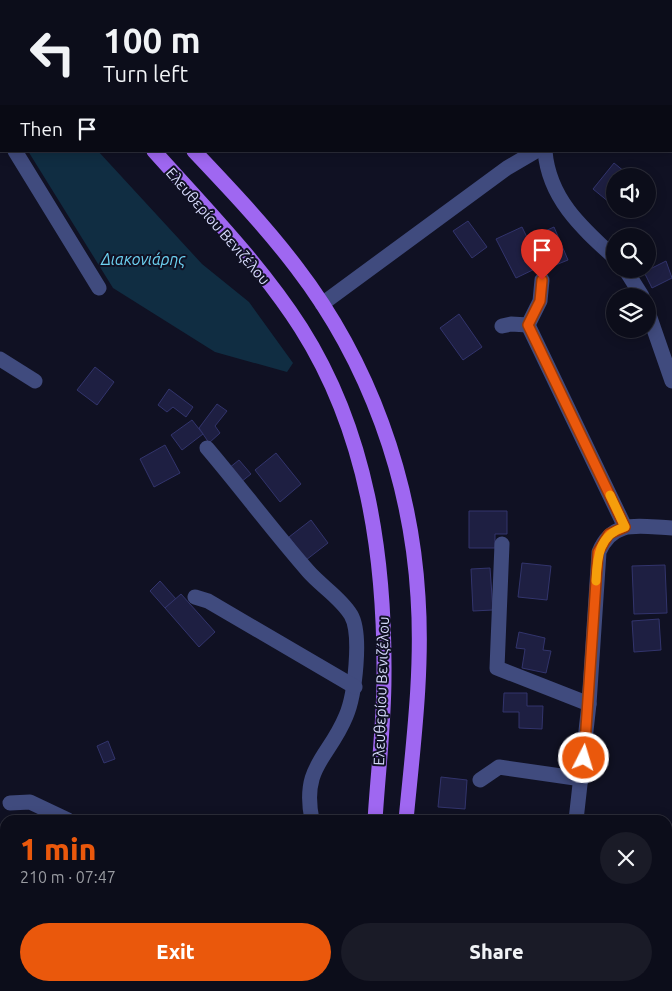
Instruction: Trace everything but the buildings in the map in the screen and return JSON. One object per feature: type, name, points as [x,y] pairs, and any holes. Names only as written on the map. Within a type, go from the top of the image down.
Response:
[{"type":"main road","name":"Ελευθερίου Βενιζέλου","points":[[155,152],[250,258],[301,329],[332,388],[356,449],[374,522],[383,596],[384,678],[375,815]]},
{"type":"main road","name":"Ελευθερίου Βενιζέλου","points":[[195,152],[271,235],[322,304],[357,366],[383,426],[401,488],[412,547],[418,596],[419,644],[406,815]]},
{"type":"street","points":[[16,152],[99,288]]},
{"type":"street","points":[[322,304],[507,168],[534,152]]},
{"type":"street","points":[[546,152],[551,177],[566,208],[577,223],[606,250]]},
{"type":"street","points":[[528,325],[540,301],[542,280]]},
{"type":"street","points":[[502,326],[528,325]]},
{"type":"street","points":[[528,325],[625,527]]},
{"type":"street","points":[[656,335],[672,381]]},
{"type":"street","points":[[0,360],[35,381]]},
{"type":"street","points":[[207,448],[300,562],[351,615],[356,646],[355,687],[345,719],[313,774],[310,790],[312,815]]},
{"type":"street","points":[[577,815],[589,704],[598,552],[609,534],[625,527],[672,528]]},
{"type":"street","points":[[502,544],[497,668],[589,704]]},
{"type":"street","points":[[195,597],[208,600],[355,687]]},
{"type":"street","points":[[480,780],[499,767],[582,780]]},
{"type":"street","points":[[10,803],[30,802],[57,815]]},
{"type":"water","name":"Διακονιάρης","points":[[29,152],[99,152],[202,264],[249,302],[293,363],[287,372],[215,352],[113,288]]},
{"type":"slow traffic","points":[[596,581],[598,552],[603,541],[615,530],[625,527],[610,495]]},
{"type":"route","points":[[542,280],[540,301],[528,325],[625,527],[609,534],[598,552],[584,758]]}]
